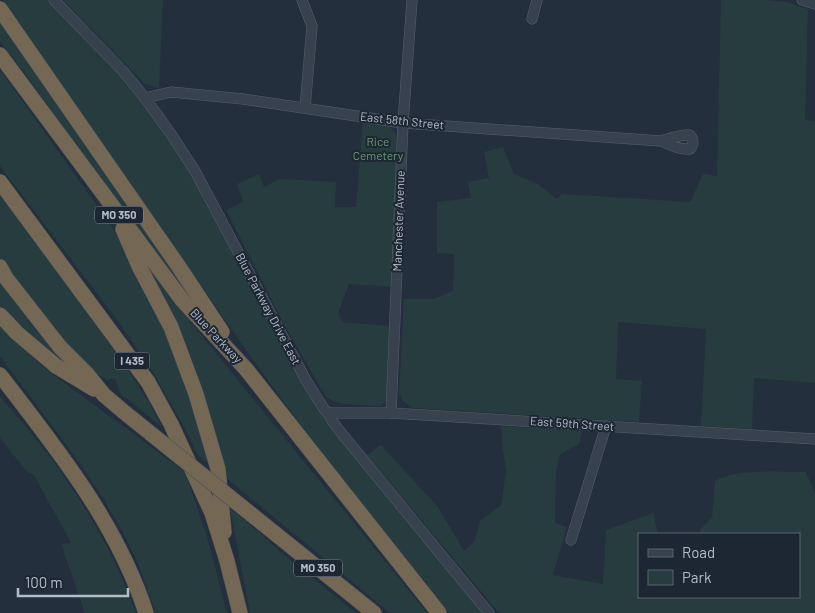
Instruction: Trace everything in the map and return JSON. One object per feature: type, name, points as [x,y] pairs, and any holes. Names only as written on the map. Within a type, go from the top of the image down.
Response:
[{"type":"highway","points":[[0,8],[179,267],[246,369]]},
{"type":"highway","name":"Blue Parkway","points":[[0,55],[183,301],[246,369],[439,613]]},
{"type":"highway","name":"I 435","points":[[0,182],[148,382],[171,424],[212,513],[227,561],[240,613]]},
{"type":"highway","points":[[112,206],[139,266],[171,327],[196,394],[218,469],[227,561]]},
{"type":"highway","name":"MO 350","points":[[0,267],[6,278],[54,339],[104,395],[374,613]]},
{"type":"highway","points":[[0,316],[56,366],[104,395]]},
{"type":"highway","points":[[0,375],[62,455],[105,523],[128,566],[146,613]]},
{"type":"street","name":"Blue Parkway Drive East","points":[[54,0],[123,71],[171,134],[195,171],[307,382],[324,409],[343,435],[489,613]]},
{"type":"street","points":[[302,0],[312,26],[305,108]]},
{"type":"street","name":"Manchester Avenue","points":[[391,413],[403,123],[412,0]]},
{"type":"street","points":[[532,19],[537,0]]},
{"type":"street","points":[[802,0],[815,4]]},
{"type":"street","name":"East 58th Street","points":[[145,98],[171,92],[243,99],[403,123],[662,141]]},
{"type":"street","name":"East 59th Street","points":[[328,413],[391,413],[815,439]]},
{"type":"street","points":[[571,540],[606,426]]},
{"type":"green space","points":[[3,0],[47,0],[95,48],[141,101],[168,138],[192,176],[315,405],[482,613],[449,613],[320,451],[246,350]]},
{"type":"green space","points":[[63,0],[163,0],[159,88],[145,84]]},
{"type":"green space","points":[[721,0],[786,2],[808,9],[805,120],[815,121],[815,383],[754,378],[752,429],[701,426],[706,329],[618,322],[616,379],[642,381],[639,422],[413,408],[403,401],[399,393],[404,299],[433,299],[453,291],[454,254],[437,253],[437,202],[471,198],[468,182],[489,178],[484,152],[503,147],[514,174],[538,184],[557,199],[562,194],[690,202],[703,174],[717,176]]},
{"type":"green space","points":[[0,21],[219,334],[143,240],[0,41]]},
{"type":"green space","points":[[0,70],[122,243],[151,298],[178,358],[210,465],[198,455],[153,372],[116,318],[0,166]]},
{"type":"green space","name":"Rice Cemetery","points":[[363,122],[380,124],[390,128],[398,141],[392,287],[349,284],[338,313],[343,322],[389,326],[387,401],[381,406],[343,404],[326,397],[285,326],[226,210],[243,202],[237,184],[259,174],[264,187],[279,179],[336,182],[335,207],[356,207]]},
{"type":"green space","points":[[0,196],[117,353],[162,427],[120,393],[115,378],[107,380],[91,370],[59,337],[16,283],[0,258]]},
{"type":"green space","points":[[146,265],[427,613],[390,613],[224,476]]},
{"type":"green space","points":[[0,282],[33,327],[74,371],[14,323],[0,307]]},
{"type":"green space","points":[[0,325],[43,367],[185,472],[208,540],[227,613],[156,613],[137,561],[105,501],[74,455],[0,356]]},
{"type":"green space","points":[[0,396],[47,453],[78,497],[120,573],[136,613],[85,613],[61,544],[71,543],[34,475],[27,472],[0,438]]},
{"type":"green space","points":[[501,426],[582,431],[579,444],[560,454],[556,472],[555,523],[567,527],[553,575],[603,584],[606,530],[653,513],[658,533],[638,533],[638,598],[800,598],[800,533],[700,533],[700,530],[712,517],[715,481],[747,472],[806,472],[815,494],[815,613],[499,613],[367,455],[381,445],[438,507],[464,551],[474,542],[480,521],[501,505],[506,471]]},
{"type":"green space","points":[[230,508],[283,554],[356,613],[250,613]]}]
